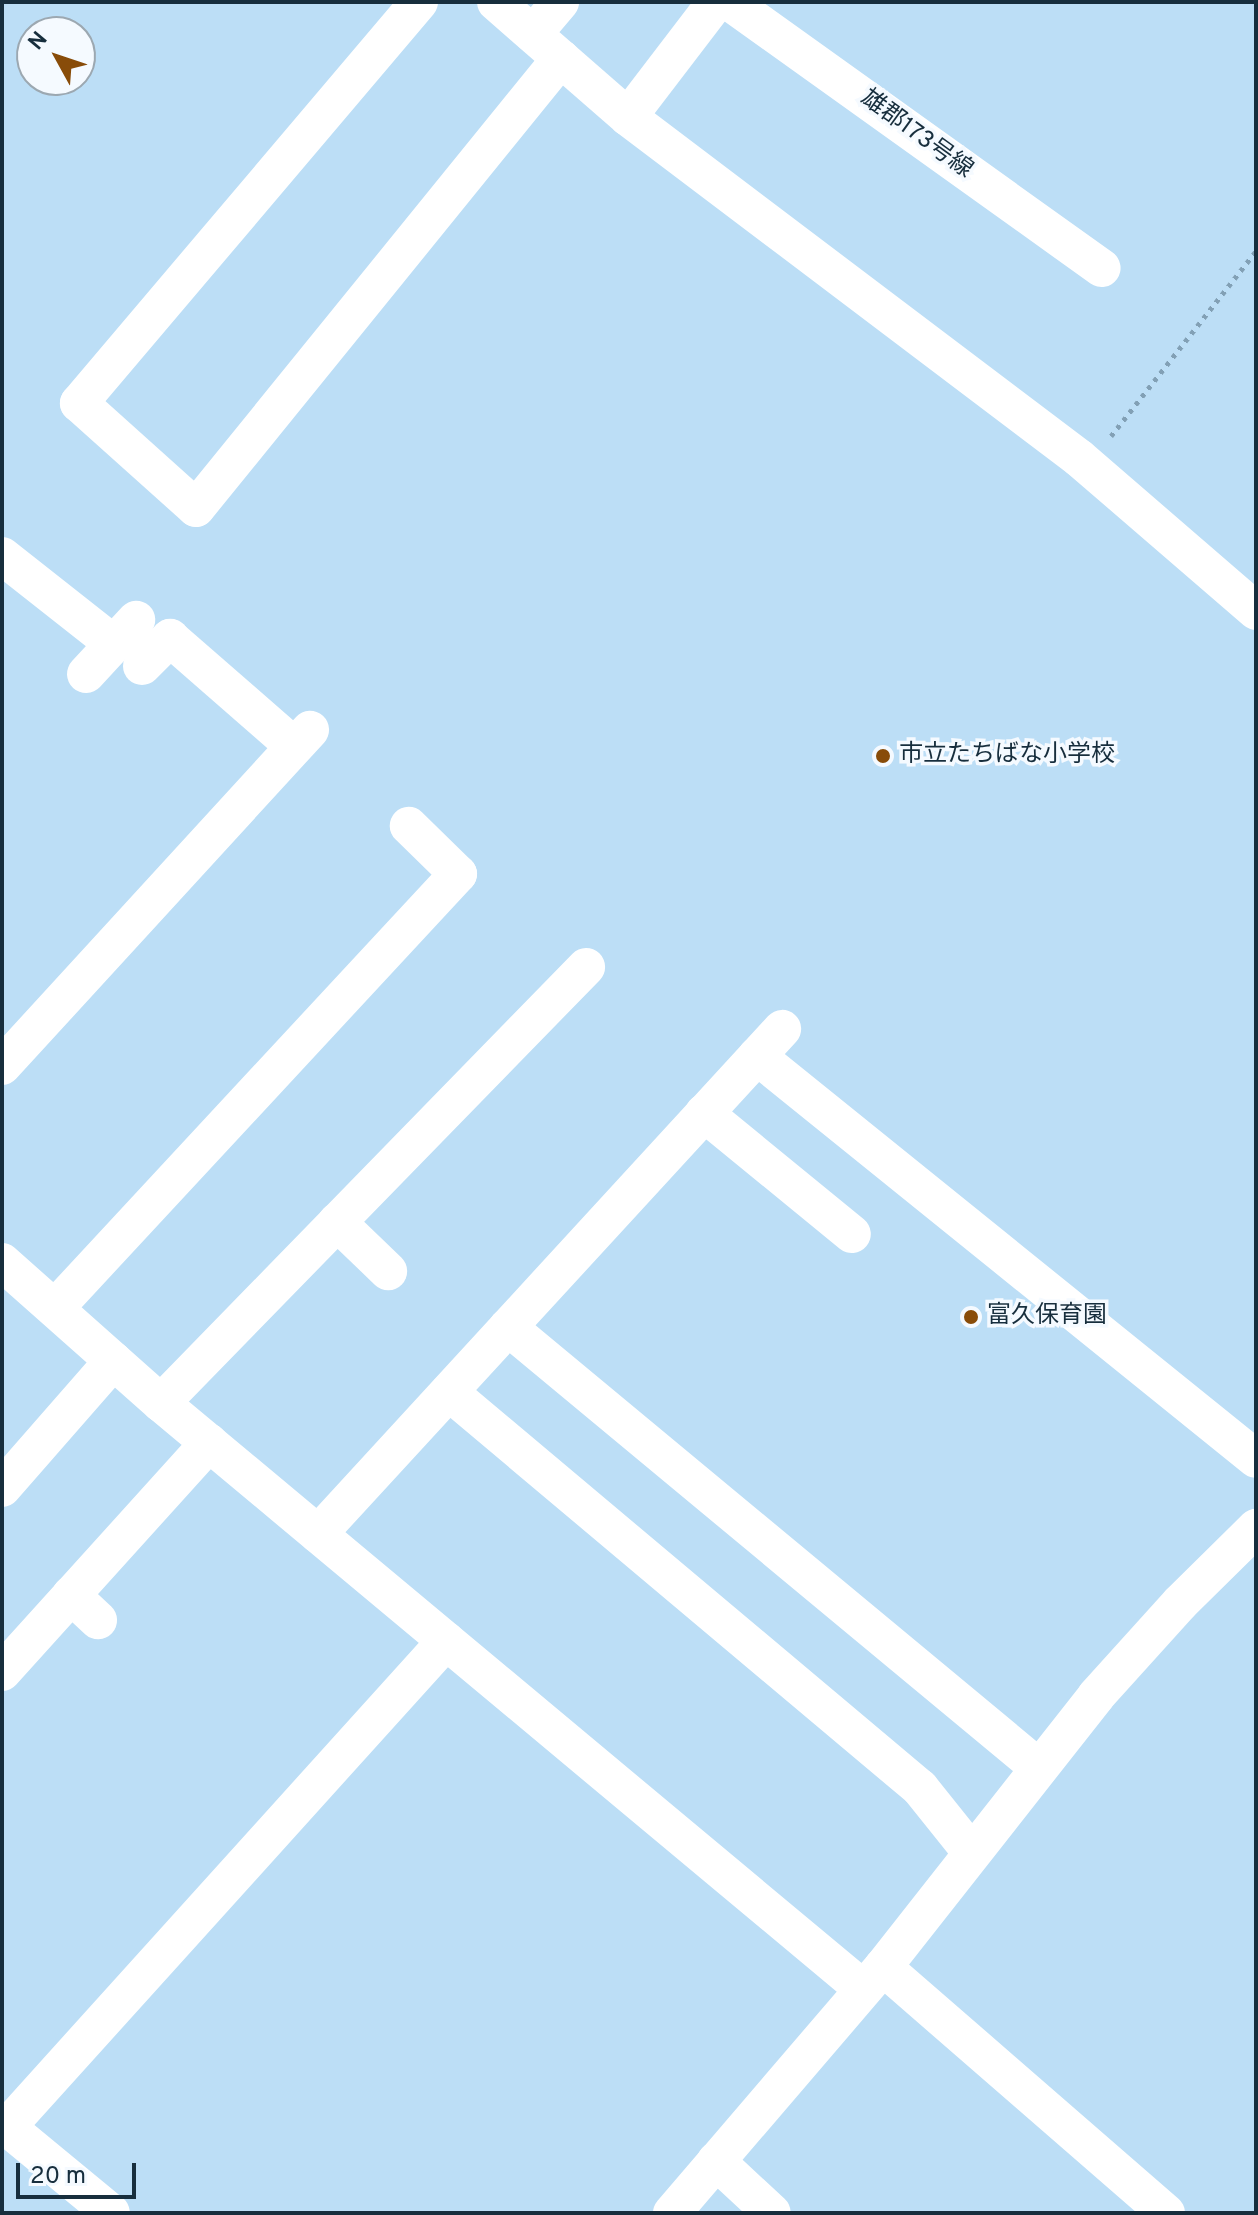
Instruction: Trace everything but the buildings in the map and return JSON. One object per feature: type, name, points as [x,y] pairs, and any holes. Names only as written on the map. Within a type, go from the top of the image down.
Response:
[{"type":"street","points":[[419,2],[79,403],[196,508],[561,58]]},
{"type":"street","points":[[496,2],[628,117],[1088,465],[1256,611]]},
{"type":"street","points":[[533,34],[560,2]]},
{"type":"street","points":[[628,117],[716,2]]},
{"type":"street","name":"雄郡173号線","points":[[730,2],[1102,268]]},
{"type":"street","points":[[2,556],[131,644]]},
{"type":"street","points":[[2,1066],[302,738],[170,638],[131,644],[86,674]]},
{"type":"street","points":[[56,1307],[458,874],[409,826]]},
{"type":"street","points":[[161,1403],[586,967]]},
{"type":"street","points":[[318,1534],[770,1042],[1256,1459]]},
{"type":"street","points":[[704,1113],[852,1234]]},
{"type":"street","points":[[337,1222],[388,1271]]},
{"type":"street","points":[[2,1262],[161,1403],[446,1641],[1166,2213]]},
{"type":"street","points":[[508,1327],[1039,1768]]},
{"type":"street","points":[[2,1488],[113,1361]]},
{"type":"street","points":[[449,1392],[920,1788],[972,1853]]},
{"type":"street","points":[[2,1672],[85,1608],[209,1443]]},
{"type":"street","points":[[672,2213],[873,1978],[1106,1685],[1256,1528]]},
{"type":"street","points":[[111,2213],[5,2125],[446,1641]]},
{"type":"street","points":[[716,2161],[772,2213]]},
{"type":"path","points":[[1088,465],[1256,251]]},
{"type":"place","name":"市立たちばな小学校","points":[[883,756]]},
{"type":"place","name":"富久保育園","points":[[971,1317]]}]
